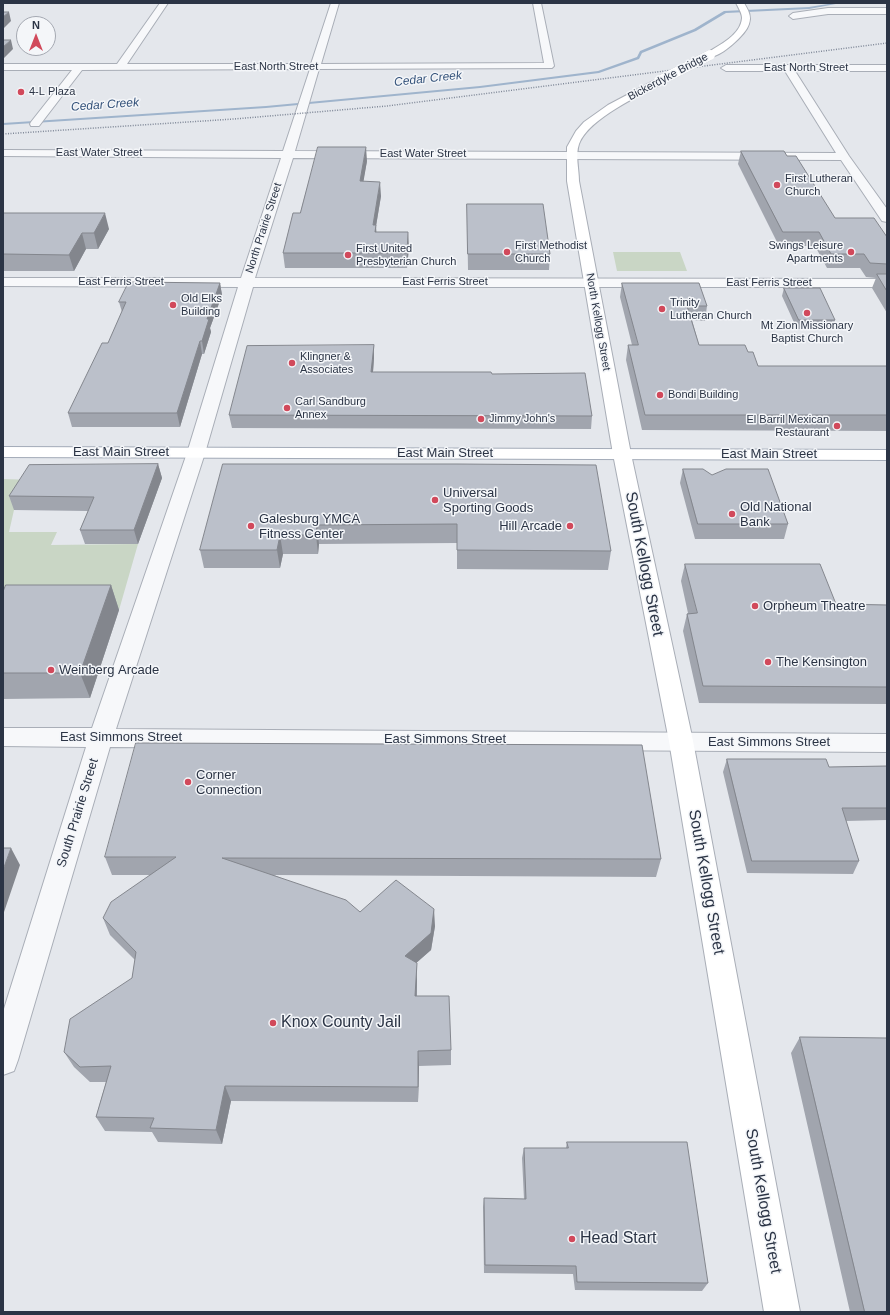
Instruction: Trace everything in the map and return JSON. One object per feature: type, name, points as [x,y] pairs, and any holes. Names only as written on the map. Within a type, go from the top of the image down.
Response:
[{"type":"main road","name":"Bickerdyke Bridge","points":[[574,149],[589,124],[606,111],[659,81],[710,55],[730,41],[744,26],[746,17],[742,6]]},
{"type":"main road","name":"North Kellogg Street","points":[[574,149],[573,181],[622,454]]},
{"type":"main road","name":"East Main Street","points":[[3,452],[887,455]]},
{"type":"main road","name":"South Kellogg Street","points":[[622,454],[681,741],[782,1312]]},
{"type":"street","points":[[120,67],[164,3]]},
{"type":"street","name":"North Prairie Street","points":[[196,453],[246,282],[335,3]]},
{"type":"street","name":"East North Street","points":[[3,67],[315,68],[549,66],[537,3]]},
{"type":"street","points":[[793,16],[828,11],[887,11]]},
{"type":"street","points":[[35,124],[79,67]]},
{"type":"street","name":"East North Street","points":[[726,68],[887,68]]},
{"type":"street","points":[[788,68],[844,157],[887,218]]},
{"type":"street","name":"East Water Street","points":[[5,156],[288,154],[574,149],[844,157]]},
{"type":"street","name":"East Ferris Street","points":[[3,282],[887,283]]},
{"type":"street","name":"South Prairie Street","points":[[3,1060],[101,737],[196,453]]},
{"type":"street","name":"East Simmons Street","points":[[3,737],[887,743]]},
{"type":"green space","points":[[613,252],[680,252],[687,271],[617,271]]},
{"type":"green space","points":[[3,479],[34,480],[14,510],[9,532],[57,532],[51,545],[138,544],[119,610],[3,611]]},
{"type":"building","points":[[3,12],[9,12],[3,17]]},
{"type":"building","points":[[3,40],[11,40],[3,47]]},
{"type":"building","points":[[318,147],[366,147],[360,181],[380,182],[373,225],[376,225],[375,232],[408,232],[407,253],[283,253],[293,213],[300,213]]},
{"type":"building","points":[[741,151],[784,151],[787,156],[796,156],[835,218],[874,218],[887,237],[887,264],[870,263],[864,254],[831,254],[819,232],[783,232]]},
{"type":"building","name":"First Methodist Church","points":[[467,204],[543,204],[550,254],[468,254]]},
{"type":"building","points":[[3,213],[105,213],[94,233],[82,233],[69,255],[3,254]]},
{"type":"building","points":[[877,274],[887,274],[887,291]]},
{"type":"building","points":[[129,282],[220,283],[177,413],[68,413],[102,343],[108,343],[126,302],[119,302]]},
{"type":"building","points":[[622,283],[699,283],[707,306],[687,306],[699,345],[745,345],[748,352],[753,352],[758,366],[887,366],[887,415],[645,415],[628,345],[638,345]]},
{"type":"building","points":[[784,288],[820,288],[835,320],[799,320]]},
{"type":"building","points":[[374,345],[371,372],[491,372],[492,374],[585,373],[592,416],[229,415],[247,346]]},
{"type":"building","points":[[158,464],[134,530],[80,530],[94,497],[9,496],[29,465]]},
{"type":"building","points":[[223,464],[596,465],[611,551],[457,550],[457,524],[317,525],[316,535],[280,535],[277,550],[200,550]]},
{"type":"building","name":"Old National Bank","points":[[683,469],[703,469],[712,475],[726,469],[768,469],[788,524],[698,524]]},
{"type":"building","points":[[685,564],[820,564],[836,604],[887,605],[887,687],[703,686],[687,614],[697,613]]},
{"type":"building","name":"Weinberg Arcade","points":[[6,585],[111,585],[80,673],[3,673],[3,592]]},
{"type":"building","points":[[136,743],[642,745],[661,859],[222,858],[346,900],[360,912],[396,880],[434,909],[431,933],[405,956],[417,963],[415,996],[449,996],[451,1050],[418,1051],[418,1087],[225,1086],[216,1130],[150,1128],[154,1118],[96,1117],[111,1066],[80,1067],[64,1052],[70,1019],[132,978],[136,952],[103,918],[111,902],[176,857],[105,857]]},
{"type":"building","points":[[727,759],[826,759],[829,767],[887,766],[887,808],[842,808],[859,861],[752,861]]},
{"type":"building","points":[[3,848],[11,848],[3,870]]},
{"type":"building","points":[[800,1037],[887,1038],[887,1312],[865,1312]]},
{"type":"building","points":[[567,1142],[687,1142],[708,1283],[577,1282],[576,1266],[485,1265],[484,1198],[526,1199],[524,1148],[568,1148]]},
{"type":"waterway","name":"Cedar Creek","points":[[3,124],[266,107],[480,87],[599,72],[638,58],[641,52],[674,40],[706,25],[725,12],[809,8],[839,3]]},
{"type":"railway","points":[[3,134],[234,119],[387,106],[887,43]]},
{"type":"place","name":"4-L Plaza","points":[[21,92]]},
{"type":"place","name":"First Lutheran Church","points":[[777,185]]},
{"type":"place","name":"First Methodist Church","points":[[507,252]]},
{"type":"place","name":"Swings Leisure Apartments","points":[[851,252]]},
{"type":"place","name":"First United Presbyterian Church","points":[[348,255]]},
{"type":"place","name":"Old Elks Building","points":[[173,305]]},
{"type":"place","name":"Trinity Lutheran Church","points":[[662,309]]},
{"type":"place","name":"Mt Zion Missionary Baptist Church","points":[[807,313]]},
{"type":"place","name":"Klingner & Associates","points":[[292,363]]},
{"type":"place","name":"Bondi Building","points":[[660,395]]},
{"type":"place","name":"Carl Sandburg Annex","points":[[287,408]]},
{"type":"place","name":"Jimmy John's","points":[[481,419]]},
{"type":"place","name":"El Barril Mexican Restaurant","points":[[837,426]]},
{"type":"place","name":"Universal Sporting Goods","points":[[435,500]]},
{"type":"place","name":"Old National Bank","points":[[732,514]]},
{"type":"place","name":"Galesburg YMCA Fitness Center","points":[[251,526]]},
{"type":"place","name":"Hill Arcade","points":[[570,526]]},
{"type":"place","name":"Orpheum Theatre","points":[[755,606]]},
{"type":"place","name":"The Kensington","points":[[768,662]]},
{"type":"place","name":"Weinberg Arcade","points":[[51,670]]},
{"type":"place","name":"Corner Connection","points":[[188,782]]},
{"type":"place","name":"Knox County Jail","points":[[273,1023]]},
{"type":"place","name":"Head Start","points":[[572,1239]]}]
